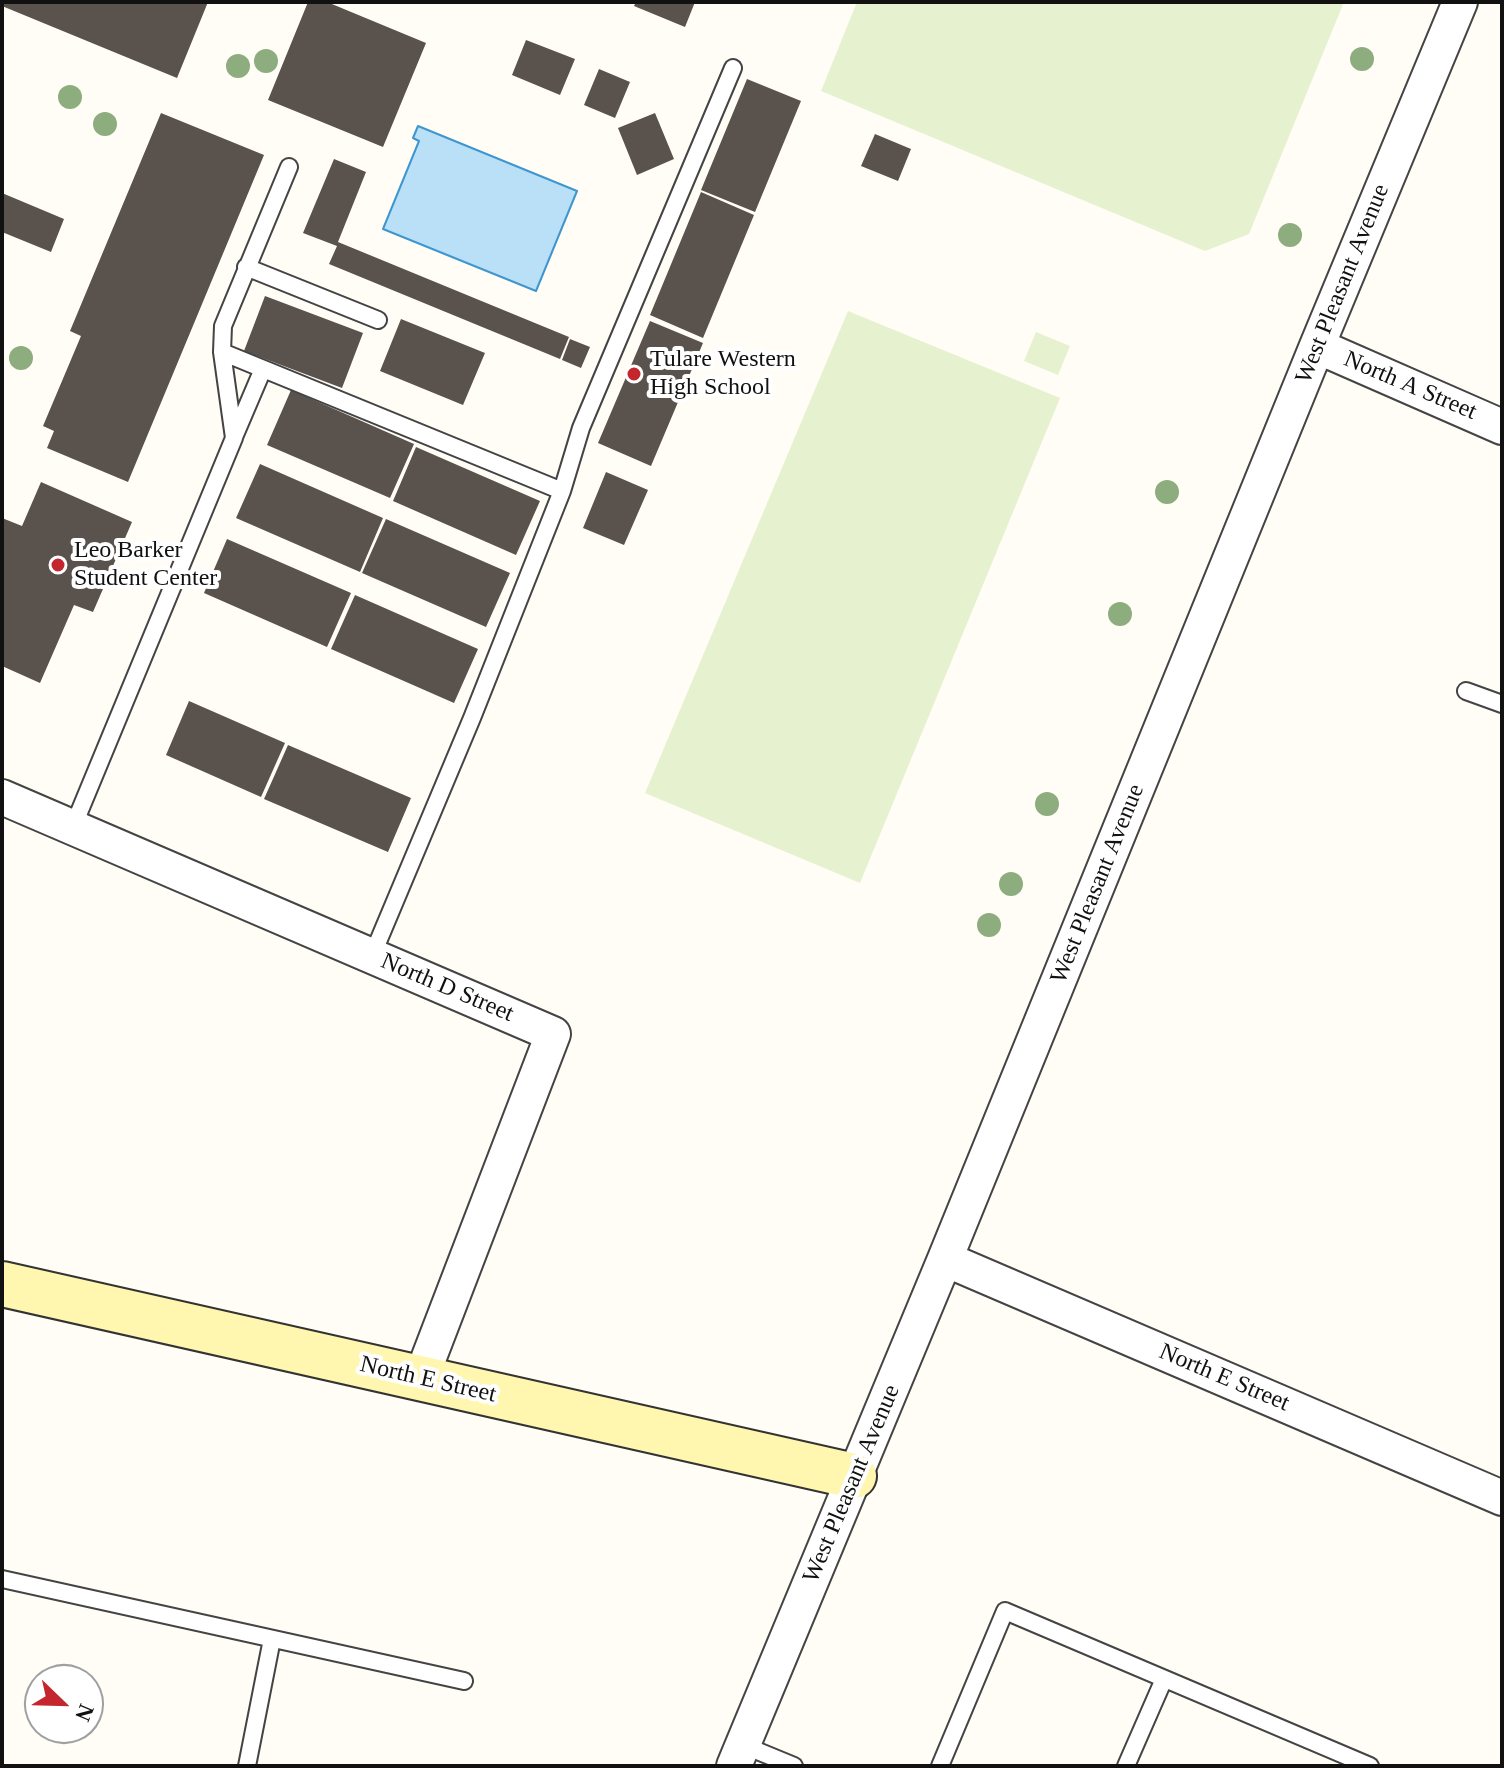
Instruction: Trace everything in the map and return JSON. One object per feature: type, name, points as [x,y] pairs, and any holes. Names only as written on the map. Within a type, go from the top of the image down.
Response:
[{"type":"street","name":"West Pleasant Avenue","points":[[739,1755],[1460,2]]},
{"type":"street","name":"North A Street","points":[[1317,346],[1502,427]]},
{"type":"street","name":"North D Street","points":[[2,797],[553,1034],[421,1378]]},
{"type":"street","name":"North E Street","points":[[945,1259],[1502,1498]]},
{"type":"street","name":"North E Street","points":[[2,1284],[854,1476]]},
{"type":"lane","points":[[372,956],[467,731],[562,491],[581,428],[733,68]]},
{"type":"lane","points":[[234,438],[222,352],[223,326],[289,167]]},
{"type":"lane","points":[[246,267],[378,320]]},
{"type":"lane","points":[[222,352],[562,491]]},
{"type":"lane","points":[[73,827],[263,369]]},
{"type":"lane","points":[[1466,691],[1502,704]]},
{"type":"lane","points":[[2,1579],[464,1681]]},
{"type":"lane","points":[[940,1766],[1005,1611],[1370,1766]]},
{"type":"lane","points":[[247,1766],[272,1639]]},
{"type":"lane","points":[[1126,1766],[1164,1679]]},
{"type":"lane","points":[[739,1755],[794,1766]]},
{"type":"green space","points":[[857,2],[1344,2],[1249,234],[1205,251],[821,91]]},
{"type":"green space","points":[[848,311],[1060,398],[860,883],[645,793]]},
{"type":"green space","points":[[1036,332],[1070,346],[1058,375],[1024,361]]},
{"type":"water","points":[[418,126],[577,191],[536,291],[383,229],[419,141],[413,138]]},
{"type":"building","points":[[2,2],[208,2],[177,78],[2,6]]},
{"type":"building","points":[[308,2],[327,2],[426,43],[383,147],[268,100]]},
{"type":"building","points":[[636,2],[695,2],[685,27],[634,6]]},
{"type":"building","points":[[526,40],[575,59],[560,95],[512,75]]},
{"type":"building","points":[[599,69],[630,82],[615,118],[584,105]]},
{"type":"building","points":[[747,79],[801,101],[755,212],[701,190]]},
{"type":"building","points":[[161,113],[264,155],[128,482],[47,448],[54,431],[43,426],[81,336],[70,331]]},
{"type":"building","points":[[655,113],[674,159],[637,175],[618,128]]},
{"type":"building","points":[[875,134],[911,149],[898,181],[861,166]]},
{"type":"building","points":[[334,159],[366,172],[338,242],[569,337],[560,359],[329,264],[337,246],[303,233]]},
{"type":"building","points":[[701,192],[754,215],[703,338],[650,315]]},
{"type":"building","points":[[2,193],[64,219],[51,252],[2,232]]},
{"type":"building","points":[[265,296],[363,333],[342,388],[244,351]]},
{"type":"building","points":[[401,319],[485,353],[463,405],[380,371]]},
{"type":"building","points":[[650,321],[703,343],[651,466],[598,443]]},
{"type":"building","points":[[570,339],[590,347],[581,368],[562,360]]},
{"type":"building","points":[[291,390],[414,444],[390,498],[267,445]]},
{"type":"building","points":[[416,447],[540,501],[516,555],[393,501]]},
{"type":"building","points":[[260,464],[383,518],[360,572],[236,518]]},
{"type":"building","points":[[606,472],[648,490],[624,545],[583,528]]},
{"type":"building","name":"Leo Barker Student Center","points":[[41,482],[132,522],[93,612],[74,605],[40,683],[2,666],[2,518],[22,526]]},
{"type":"building","points":[[386,519],[510,573],[486,627],[362,573]]},
{"type":"building","points":[[227,539],[351,593],[327,647],[204,593]]},
{"type":"building","points":[[355,595],[478,649],[454,703],[331,649]]},
{"type":"building","points":[[189,701],[285,743],[261,797],[166,755]]},
{"type":"building","points":[[288,745],[411,798],[388,852],[264,799]]},
{"type":"place","name":"Tulare Western High School","points":[[634,374]]},
{"type":"place","name":"Leo Barker Student Center","points":[[58,565]]}]
